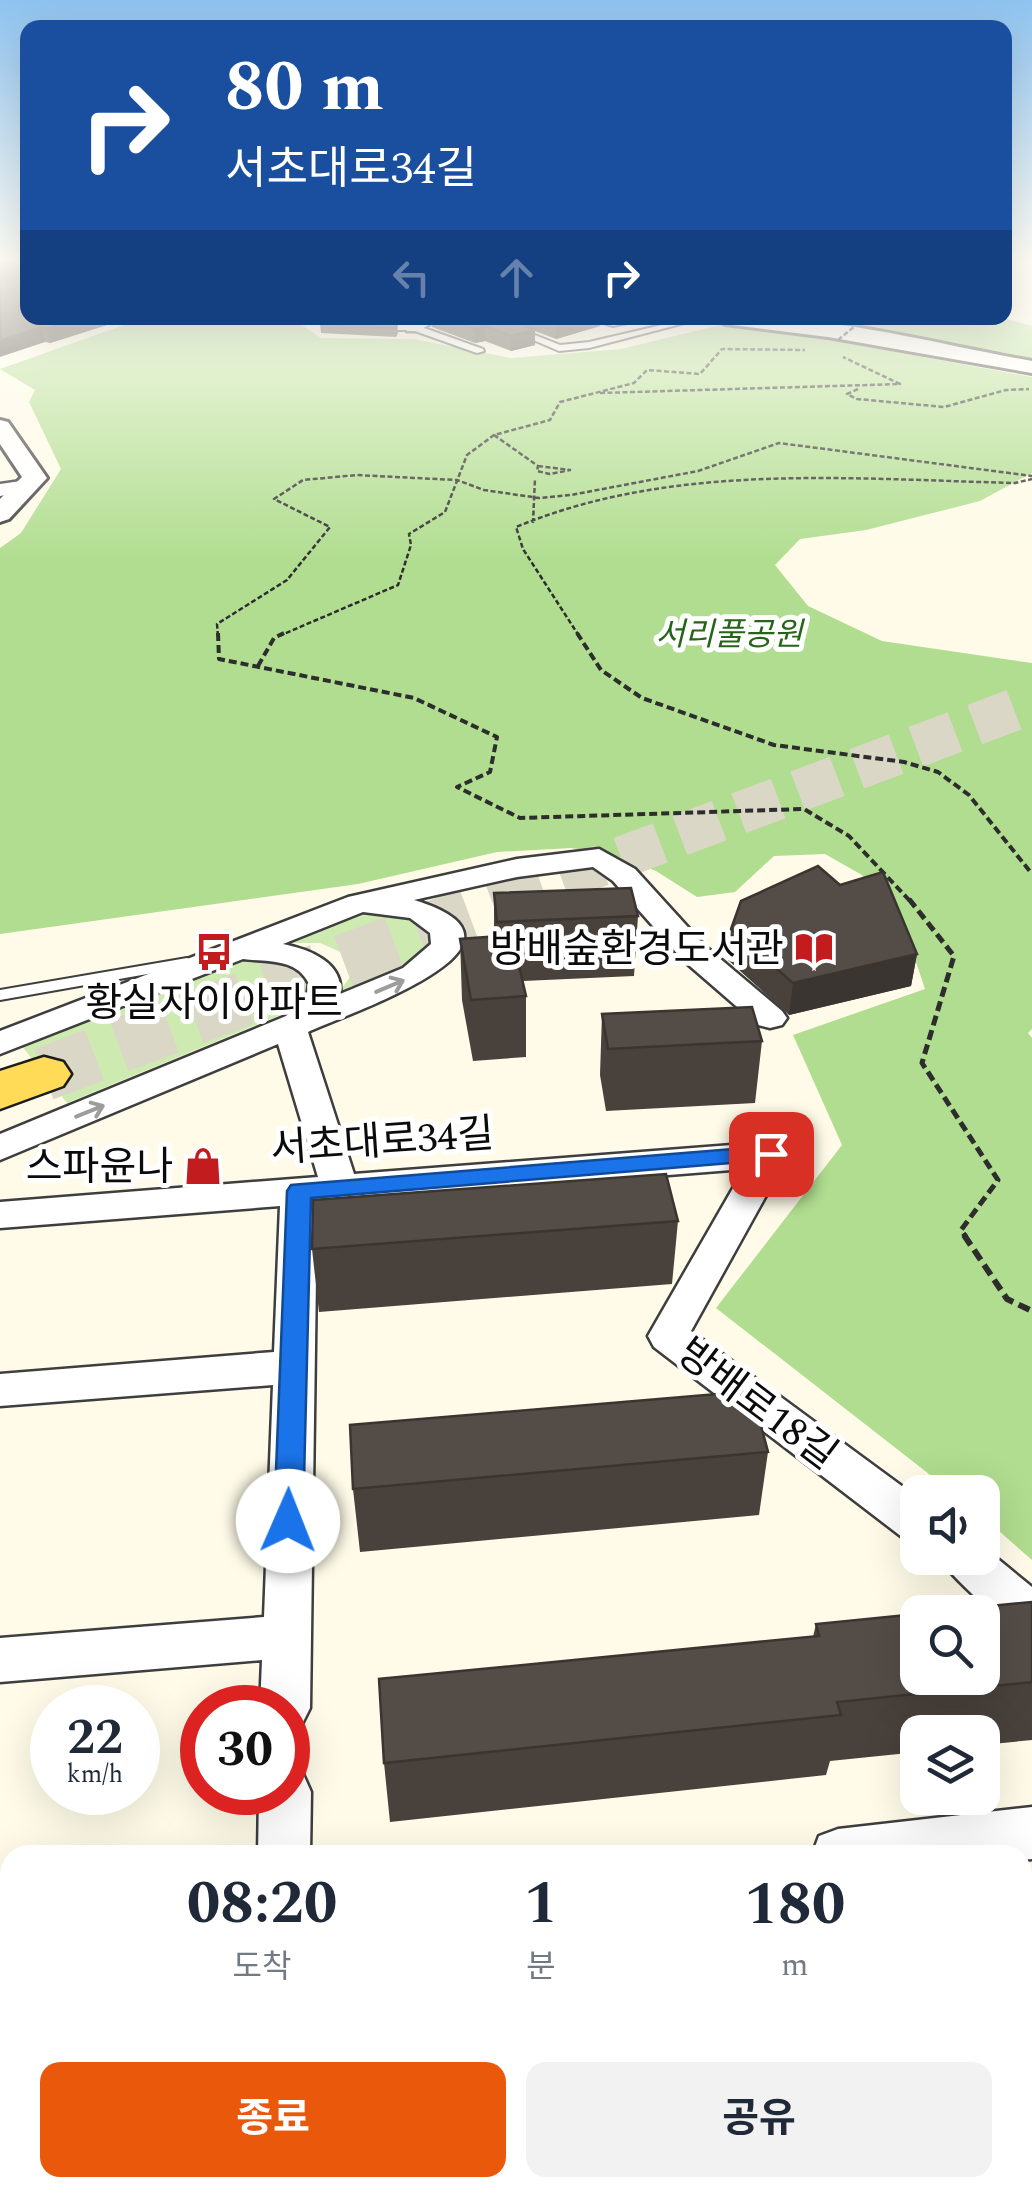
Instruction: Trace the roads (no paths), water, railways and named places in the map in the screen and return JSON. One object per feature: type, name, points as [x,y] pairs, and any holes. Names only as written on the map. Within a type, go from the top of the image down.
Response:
[{"type":"street","points":[[985,359],[1032,367]]},
{"type":"street","points":[[0,514],[35,478],[2,431]]},
{"type":"street","points":[[0,490],[28,486]]},
{"type":"street","points":[[0,1044],[359,904],[517,868],[599,858],[624,875],[694,952],[770,1018]]},
{"type":"street","points":[[0,1148],[414,975],[442,954],[444,928],[434,917],[401,903],[359,904]]},
{"type":"street","points":[[219,958],[240,951],[283,951],[316,966],[325,978],[327,992],[321,1006],[290,1029]]},
{"type":"street","points":[[286,1685],[292,1367],[320,1190],[290,1029]]},
{"type":"street","name":"서초대로34길","points":[[0,1215],[771,1154]]},
{"type":"street","name":"방배로18길","points":[[771,1154],[668,1336],[900,1510]]},
{"type":"street","points":[[0,1390],[292,1367]]},
{"type":"street","points":[[986,1575],[1032,1618]]},
{"type":"street","points":[[0,1660],[286,1637]]},
{"type":"street","points":[[284,1845],[285,1815]]},
{"type":"street","points":[[926,1845],[1032,1833]]},
{"type":"lane","points":[[0,996],[219,958]]},
{"type":"tunnel","points":[[503,902],[1032,703]]},
{"type":"tunnel","points":[[44,1074],[510,899]]},
{"type":"place","name":"방배숲환경도서관","points":[[814,948]]},
{"type":"place","name":"황실자이아파트","points":[[214,952]]},
{"type":"place","name":"스파윤나","points":[[203,1166]]},
{"type":"park label","name":"서리풀공원","points":[[729,634]]}]
